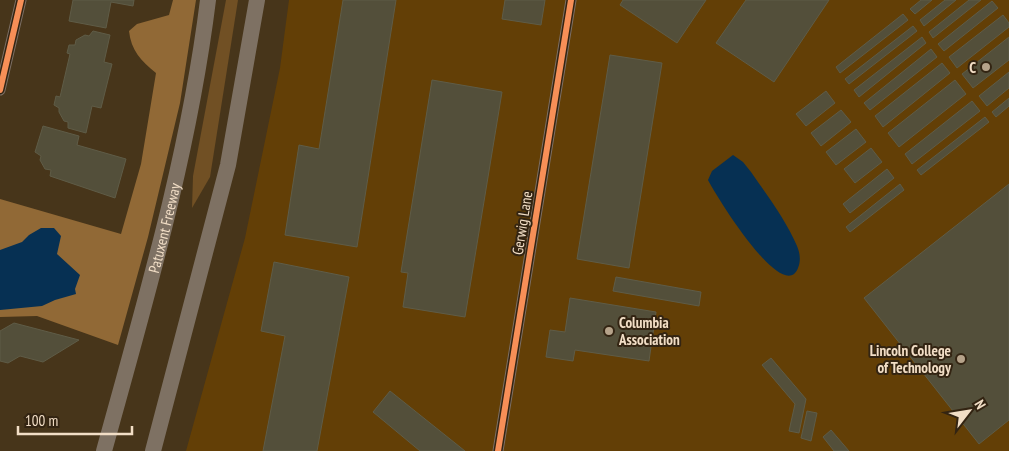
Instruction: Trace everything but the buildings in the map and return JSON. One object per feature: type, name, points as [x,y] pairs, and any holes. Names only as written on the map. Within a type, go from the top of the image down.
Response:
[{"type":"highway","name":"Patuxent Freeway","points":[[104,451],[182,158],[200,65],[208,0]]},
{"type":"highway","points":[[153,451],[226,174],[238,117],[257,0]]},
{"type":"street","points":[[0,90],[21,0]]},
{"type":"street","name":"Gerwig Lane","points":[[498,451],[571,0]]},
{"type":"shaded area","points":[[173,0],[196,0],[180,103],[148,237],[118,345],[37,316],[0,317],[0,199],[121,234],[141,164],[156,73],[134,49],[129,31],[137,24],[169,15]]},
{"type":"shaded area","points":[[226,0],[238,0],[210,177],[192,208],[193,176]]},
{"type":"shaded area","points":[[289,0],[1009,0],[1009,451],[186,451],[245,238],[280,68]]},
{"type":"water","points":[[733,155],[743,162],[751,172],[793,236],[800,260],[798,268],[790,276],[778,272],[750,243],[722,204],[708,180],[712,171]]},
{"type":"water","points":[[41,228],[54,228],[61,236],[57,254],[80,275],[75,289],[76,294],[42,306],[0,310],[0,250],[22,242]]},
{"type":"cycle path","points":[[0,90],[21,0]]},
{"type":"cycle path","points":[[498,451],[571,0]]},
{"type":"place","name":"C","points":[[986,67]]},
{"type":"place","name":"Columbia Association","points":[[609,331]]},
{"type":"place","name":"Lincoln College of Technology","points":[[961,359]]}]
